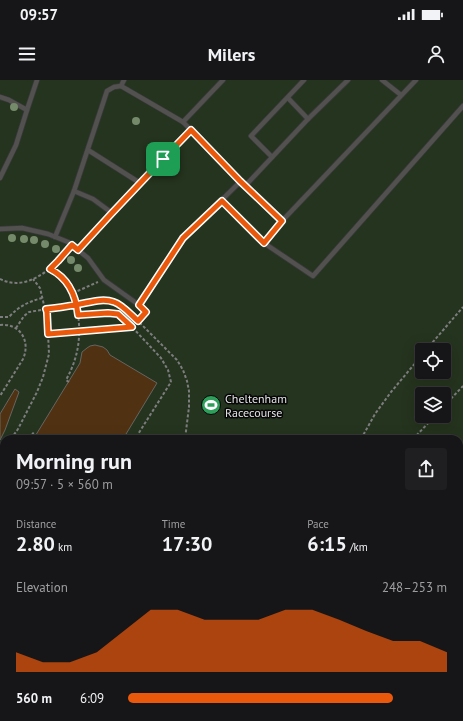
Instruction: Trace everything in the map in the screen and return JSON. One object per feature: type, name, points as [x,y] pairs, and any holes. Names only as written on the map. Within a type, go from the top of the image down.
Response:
[{"type":"lane","points":[[0,178],[16,144],[37,80]]},
{"type":"lane","points":[[121,86],[124,80]]},
{"type":"lane","points":[[184,122],[223,80]]},
{"type":"lane","points":[[272,157],[251,136],[304,80]]},
{"type":"lane","points":[[245,186],[308,119],[348,80]]},
{"type":"lane","points":[[382,80],[401,95]]},
{"type":"lane","points":[[264,243],[282,221],[416,80]]},
{"type":"lane","points":[[55,237],[74,191],[107,91],[114,87],[121,86],[184,122],[240,181],[282,221]]},
{"type":"lane","points":[[0,97],[9,100],[27,110]]},
{"type":"lane","points":[[288,98],[308,119]]},
{"type":"lane","points":[[222,201],[264,243],[313,276],[463,106]]},
{"type":"lane","points":[[78,250],[140,182],[191,130]]},
{"type":"lane","points":[[88,150],[140,182]]},
{"type":"lane","points":[[0,229],[22,228],[48,234],[68,242],[88,258],[104,280],[139,305],[183,238],[222,201],[240,181]]},
{"type":"lane","points":[[74,191],[93,199],[112,213]]},
{"type":"path","points":[[0,279],[17,283],[27,282],[42,275],[58,261],[72,245]]},
{"type":"path","points":[[50,269],[61,276],[73,292],[78,309],[79,341],[77,353],[66,380],[69,382]]},
{"type":"path","points":[[14,435],[37,392],[43,377],[49,354],[47,312],[40,288],[33,279]]},
{"type":"path","points":[[73,292],[99,282]]},
{"type":"path","points":[[0,316],[9,317],[22,305],[42,298]]},
{"type":"path","points":[[16,328],[24,316],[29,312],[104,300],[120,305],[177,360],[183,370],[189,391],[189,407],[186,435]]},
{"type":"path","points":[[48,334],[132,327],[146,312],[139,305]]},
{"type":"path","points":[[432,343],[463,307]]},
{"type":"path","points":[[78,315],[108,313],[118,314],[161,358],[168,370],[171,382],[138,435]]},
{"type":"path","points":[[0,325],[16,328],[25,340],[26,347],[25,355],[0,396]]},
{"type":"path","points":[[363,435],[375,414],[415,363]]},
{"type":"path","points":[[451,399],[463,386]]},
{"type":"path","points":[[417,435],[428,423]]},
{"type":"green space","name":"Cheltenham Racecourse","points":[[0,80],[463,80],[463,435],[0,435]]},
{"type":"building","points":[[95,345],[103,347],[110,355],[157,383],[125,435],[36,435],[80,363],[82,352],[90,346]]},
{"type":"building","points":[[15,389],[19,392],[2,435],[0,435],[0,414]]},
{"type":"place","name":"Cheltenham Racecourse","points":[[211,405]]},
{"type":"route","points":[[163,159],[78,250],[72,245],[50,269],[61,276],[71,289],[75,298],[78,309],[78,315],[108,313],[118,314],[132,327],[48,334],[46,309],[61,307],[85,303],[104,300],[120,305],[138,321],[146,312],[139,305],[183,238],[222,201],[264,243],[282,221],[240,181],[191,130],[163,159]]}]
